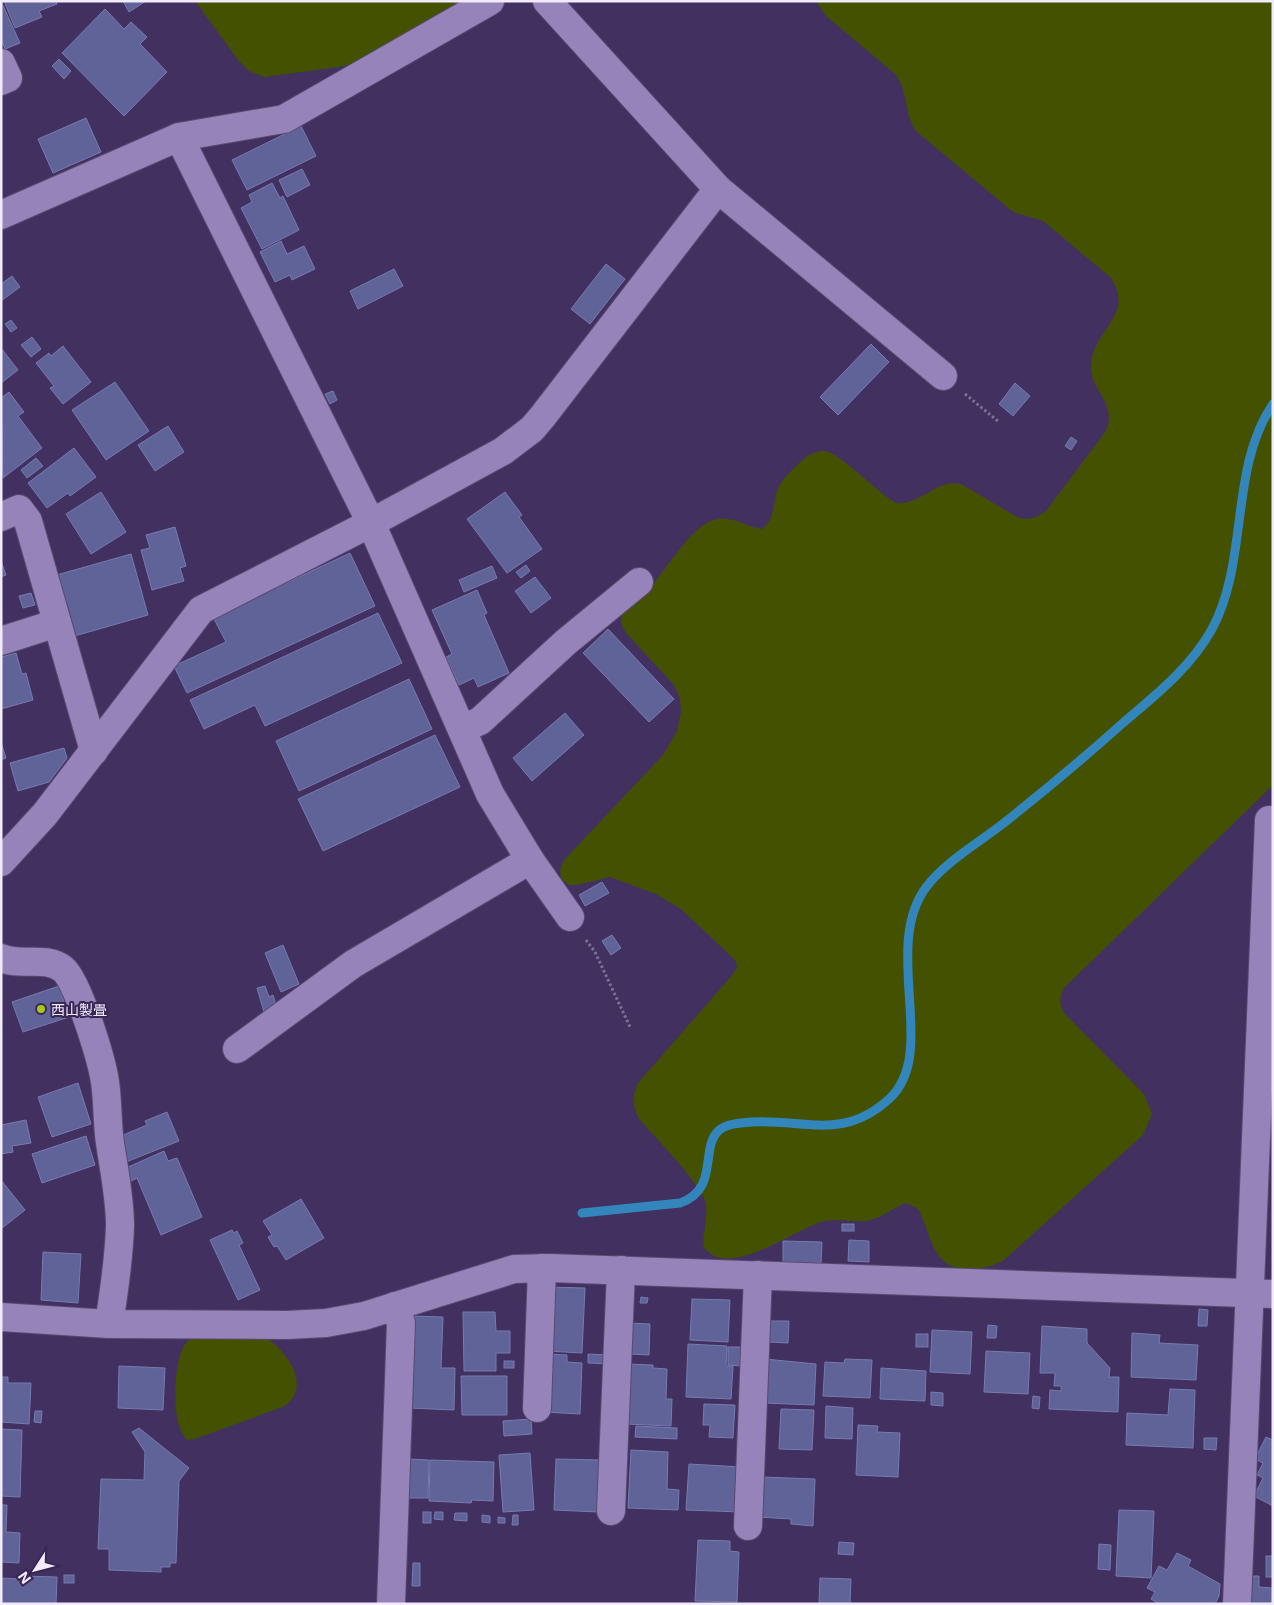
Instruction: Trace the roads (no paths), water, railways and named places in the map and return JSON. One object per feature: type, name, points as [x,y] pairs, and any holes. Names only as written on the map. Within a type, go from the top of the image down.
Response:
[{"type":"street","points":[[1,215],[178,137],[284,119],[490,1]]},
{"type":"street","points":[[547,1],[718,189],[943,376]]},
{"type":"street","points":[[1,63],[8,78],[1,81]]},
{"type":"street","points":[[178,137],[371,523],[490,794],[530,860],[570,916]]},
{"type":"street","points":[[1,862],[45,814],[202,610],[371,523],[504,450],[532,429],[718,189]]},
{"type":"street","points":[[1,517],[20,510],[28,521],[94,751]]},
{"type":"street","points":[[462,730],[480,721],[566,642],[639,582]]},
{"type":"street","points":[[1,641],[57,623]]},
{"type":"street","points":[[1238,1604],[1261,1294],[1269,820]]},
{"type":"street","points":[[237,1049],[346,968],[530,860]]},
{"type":"street","points":[[1,958],[14,962],[40,961],[52,963],[64,969],[72,979],[98,1052],[109,1107],[109,1134],[119,1208],[118,1267],[109,1324]]},
{"type":"street","points":[[1,1317],[109,1324],[287,1325],[326,1323],[364,1316],[505,1272],[542,1268],[1261,1294]]},
{"type":"street","points":[[537,1408],[542,1268]]},
{"type":"street","points":[[611,1512],[621,1270]]},
{"type":"street","points":[[748,1526],[758,1275]]},
{"type":"street","points":[[391,1604],[401,1323],[395,1306]]},
{"type":"waterway","points":[[582,1213],[680,1203],[693,1196],[701,1187],[705,1176],[711,1143],[716,1134],[724,1127],[752,1122],[839,1124],[856,1120],[872,1112],[889,1099],[903,1079],[910,1055],[908,939],[914,911],[927,886],[952,861],[1000,826],[1079,762],[1149,701],[1184,668],[1204,643],[1223,602],[1231,574],[1250,457],[1259,429],[1273,404]]},
{"type":"place","name":"西山製畳","points":[[41,1009]]}]
